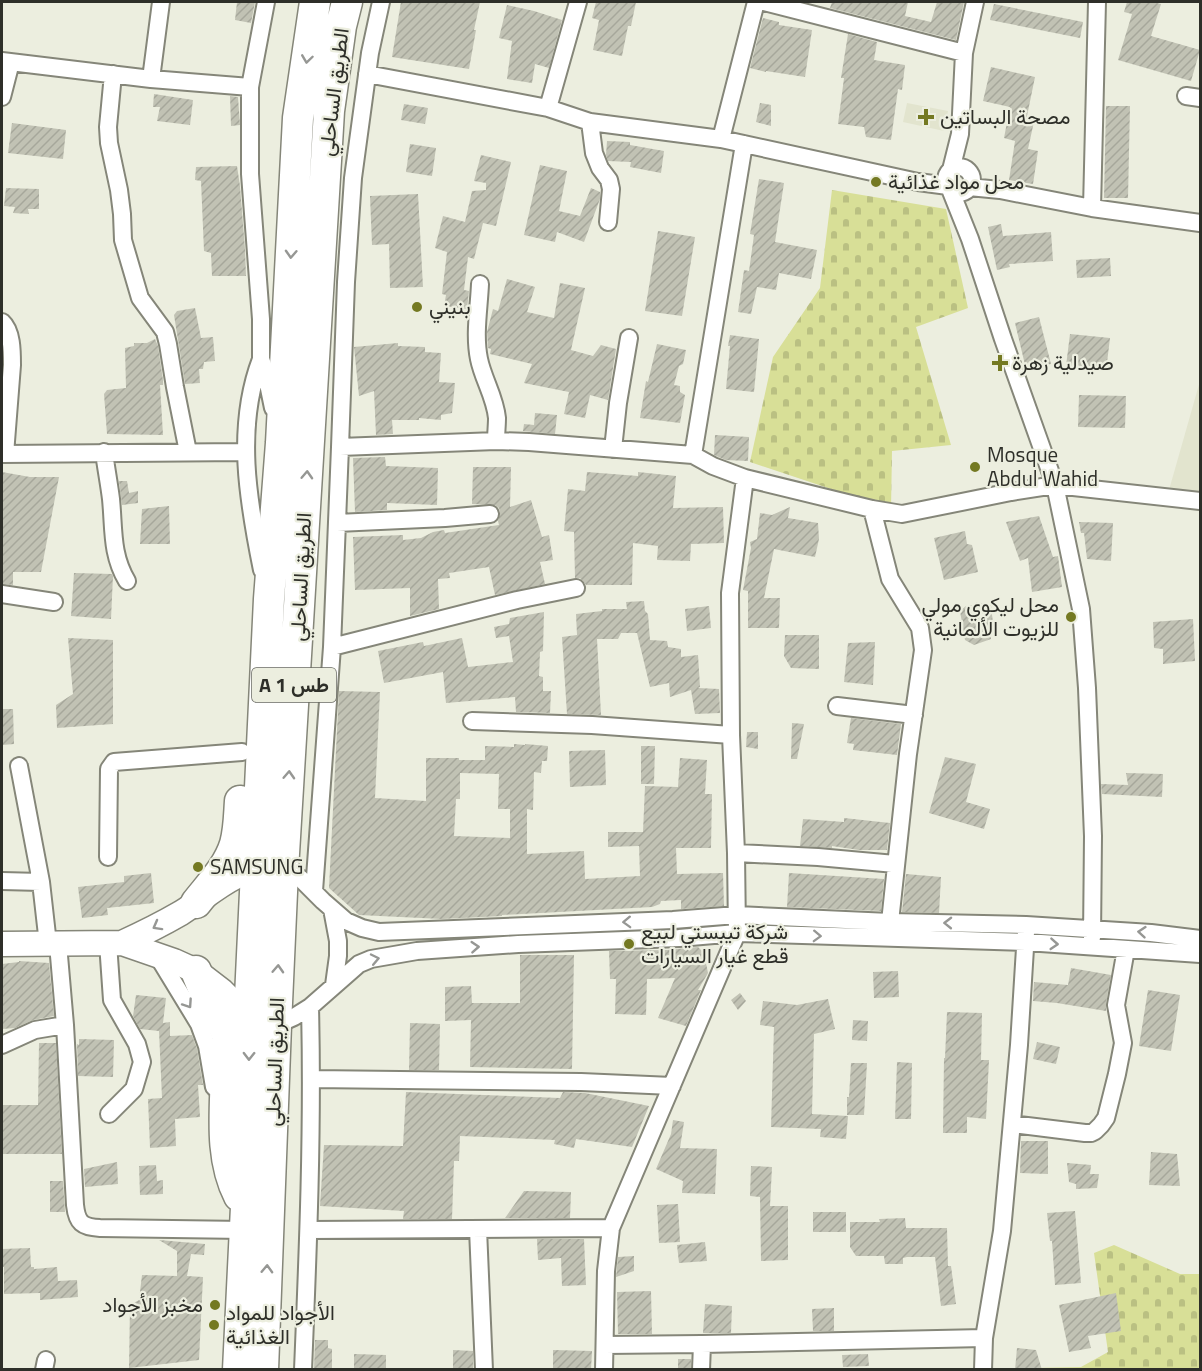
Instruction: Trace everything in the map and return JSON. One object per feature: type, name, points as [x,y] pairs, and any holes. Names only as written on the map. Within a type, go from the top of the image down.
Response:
[{"type":"highway","name":"الطريق الساحلي","points":[[269,869],[267,650],[269,599],[281,443],[298,118],[315,2]]},
{"type":"highway","name":"الطريق الساحلي","points":[[263,1370],[263,1021],[269,869],[329,111],[341,26],[347,2]]},
{"type":"highway","points":[[329,111],[349,69],[364,2]]},
{"type":"highway","points":[[196,903],[228,860],[235,844],[247,674],[257,657],[267,650]]},
{"type":"highway","points":[[196,971],[208,1000],[227,1035],[225,1146],[232,1180],[246,1219]]},
{"type":"highway","name":"الطريق الساحلي","points":[[238,1370],[246,1219],[263,1021]]},
{"type":"street","points":[[152,79],[161,2]]},
{"type":"street","points":[[266,2],[250,87],[250,174],[261,319],[261,358],[281,443]]},
{"type":"street","points":[[314,891],[332,647],[346,282],[353,178],[370,53],[381,2]]},
{"type":"street","points":[[548,108],[579,2]]},
{"type":"street","points":[[721,139],[756,2]]},
{"type":"street","points":[[764,2],[964,53]]},
{"type":"street","points":[[975,2],[964,53],[959,180],[970,239],[1055,485],[1081,609],[1087,688],[1093,836],[1091,946]]},
{"type":"street","points":[[1092,208],[1097,2]]},
{"type":"street","points":[[2,97],[6,61],[152,79],[250,87]]},
{"type":"street","points":[[113,74],[108,127],[119,190],[123,240],[140,298],[165,332],[188,452]]},
{"type":"street","points":[[367,74],[548,108],[590,122],[721,139],[918,182],[959,180],[1092,208],[1200,223]]},
{"type":"street","points":[[590,122],[594,153],[600,168],[609,180],[611,189],[608,222]]},
{"type":"street","points":[[693,455],[744,144]]},
{"type":"street","points":[[480,284],[478,357],[497,417],[496,441]]},
{"type":"street","points":[[2,322],[6,326],[12,350],[3,454],[245,452]]},
{"type":"street","points":[[613,449],[629,338]]},
{"type":"street","points":[[261,358],[252,387],[245,452],[251,517],[269,599]]},
{"type":"street","points":[[340,447],[496,441],[693,455],[713,466],[745,478],[872,509],[902,514],[1055,485],[1200,501]]},
{"type":"street","points":[[104,452],[114,544],[120,568],[127,581]]},
{"type":"street","points":[[604,1370],[606,1271],[611,1228],[737,933],[731,735],[730,593],[745,478]]},
{"type":"street","points":[[872,509],[890,579],[920,628],[922,650],[890,921]]},
{"type":"street","points":[[337,523],[490,514]]},
{"type":"street","points":[[332,647],[517,600],[576,588]]},
{"type":"street","points":[[2,594],[54,602]]},
{"type":"street","points":[[837,706],[914,715]]},
{"type":"street","points":[[472,721],[603,726],[731,735]]},
{"type":"street","points":[[108,857],[109,769],[114,762],[242,752]]},
{"type":"street","points":[[19,766],[66,1025],[75,1205],[79,1221],[87,1227],[100,1228],[246,1219]]},
{"type":"street","points":[[736,853],[895,864]]},
{"type":"street","points":[[115,943],[152,929],[241,873],[269,869],[300,878],[346,921],[379,932],[673,921],[737,915],[1093,928],[1200,939]]},
{"type":"street","points":[[2,881],[41,882]]},
{"type":"street","points":[[332,909],[338,941],[334,985]]},
{"type":"street","points":[[983,1370],[984,1338],[1002,1231],[1020,1045],[1026,925]]},
{"type":"street","points":[[2,944],[115,943],[157,955],[196,971],[263,1021],[294,1017],[310,1007],[359,964],[370,959],[417,951],[737,933],[1026,942],[1200,954]]},
{"type":"street","points":[[109,1114],[134,1089],[142,1062],[137,1044],[112,999],[115,943]]},
{"type":"street","points":[[1012,1124],[1085,1133],[1095,1131],[1106,1118],[1123,1043],[1116,1005],[1126,949]]},
{"type":"street","points":[[157,955],[204,1034],[212,1068],[217,1117],[225,1146]]},
{"type":"street","points":[[303,1370],[312,1079],[310,1007]]},
{"type":"street","points":[[2,1045],[35,1030],[66,1025]]},
{"type":"street","points":[[312,1079],[581,1082],[672,1086]]},
{"type":"street","points":[[309,1230],[611,1228]]},
{"type":"street","points":[[478,1229],[484,1370]]},
{"type":"street","points":[[605,1345],[984,1338]]},
{"type":"street","points":[[701,1370],[702,1344]]},
{"type":"shaded area","name":"مصحة البساتين","points":[[907,103],[948,111],[944,131],[903,122]]},
{"type":"shaded area","points":[[1200,381],[1200,495],[1169,490]]},
{"type":"green space","points":[[832,190],[946,209],[968,308],[916,327],[951,445],[892,451],[891,509],[750,462],[773,357],[820,288]]},
{"type":"green space","points":[[1114,1245],[1180,1274],[1200,1274],[1200,1369],[1033,1370],[1033,1368],[1081,1367],[1108,1352],[1094,1253]]},
{"type":"building","points":[[237,2],[255,2],[251,23],[235,20]]},
{"type":"building","points":[[401,2],[480,2],[469,69],[392,57]]},
{"type":"building","points":[[596,2],[636,2],[622,56],[593,50],[599,20],[592,18]]},
{"type":"building","points":[[832,2],[908,2],[905,16],[931,22],[937,2],[964,2],[956,40],[830,8]]},
{"type":"building","points":[[1127,2],[1161,4],[1151,36],[1200,50],[1191,81],[1118,60],[1132,14],[1124,12]]},
{"type":"building","points":[[994,4],[1083,22],[1080,38],[990,20]]},
{"type":"building","points":[[507,5],[562,20],[549,68],[535,64],[532,83],[507,79],[512,41],[499,38]]},
{"type":"building","points":[[763,18],[779,22],[779,25],[812,30],[805,77],[750,68]]},
{"type":"building","points":[[848,34],[877,42],[874,60],[905,65],[902,90],[898,89],[891,140],[866,137],[864,127],[838,124],[844,78],[841,78]]},
{"type":"building","points":[[991,67],[1035,77],[1027,116],[1035,117],[1028,149],[1038,151],[1033,184],[1009,180],[1015,141],[1004,138],[1010,107],[983,101]]},
{"type":"building","points":[[154,94],[193,100],[190,125],[157,121],[160,107],[153,107]]},
{"type":"building","points":[[230,96],[238,97],[240,125],[231,126]]},
{"type":"building","points":[[760,103],[771,105],[771,126],[756,122]]},
{"type":"building","points":[[404,104],[428,108],[425,124],[401,120]]},
{"type":"building","points":[[1106,106],[1130,106],[1128,198],[1104,198]]},
{"type":"building","points":[[12,123],[66,130],[63,159],[8,153]]},
{"type":"building","points":[[607,141],[630,142],[630,145],[664,151],[661,173],[630,167],[631,162],[608,161]]},
{"type":"building","points":[[410,144],[436,148],[432,176],[406,172]]},
{"type":"building","points":[[481,155],[511,162],[496,226],[483,223],[474,259],[468,257],[464,290],[469,291],[467,309],[444,306],[446,295],[442,294],[447,252],[435,248],[443,216],[465,222],[472,191],[486,190],[486,183],[474,181]]},
{"type":"building","points":[[540,165],[567,171],[559,211],[580,216],[591,188],[600,192],[600,199],[584,242],[557,232],[555,242],[524,235]]},
{"type":"building","points":[[237,166],[246,276],[212,276],[211,253],[204,251],[201,181],[195,180],[196,167]]},
{"type":"building","points":[[759,179],[784,183],[775,242],[817,250],[811,279],[779,273],[776,290],[757,287],[751,314],[738,312],[744,270],[749,271],[754,235],[750,234]]},
{"type":"building","points":[[6,188],[39,189],[39,209],[28,209],[29,214],[13,213],[15,207],[4,206]]},
{"type":"building","points":[[418,194],[423,287],[390,288],[389,244],[372,245],[370,196]]},
{"type":"building","points":[[1001,224],[1003,236],[1051,232],[1053,261],[1009,264],[1010,267],[997,270],[988,227]]},
{"type":"building","points":[[658,231],[695,237],[682,316],[645,311]]},
{"type":"building","points":[[1110,258],[1111,276],[1077,278],[1076,260]]},
{"type":"building","points":[[507,279],[535,287],[527,312],[554,318],[560,283],[585,288],[571,350],[593,356],[601,345],[616,349],[608,400],[590,395],[585,418],[564,414],[569,392],[524,383],[532,364],[490,354],[487,332],[493,309],[498,311]]},
{"type":"building","points":[[195,308],[201,338],[213,337],[215,361],[204,362],[203,369],[199,369],[200,383],[185,384],[174,315],[177,311]]},
{"type":"building","points":[[1039,317],[1051,364],[1026,369],[1015,323]]},
{"type":"building","points":[[1070,334],[1110,338],[1106,371],[1066,366]]},
{"type":"building","points":[[730,335],[759,339],[754,392],[726,389]]},
{"type":"building","points":[[155,339],[163,380],[163,385],[160,385],[163,435],[107,434],[104,394],[107,390],[126,388],[125,348],[134,346],[134,343],[147,343]]},
{"type":"building","points":[[398,343],[398,346],[425,347],[425,352],[441,353],[439,382],[455,383],[452,413],[441,415],[441,420],[419,418],[419,420],[392,420],[393,434],[376,435],[374,391],[359,396],[354,347]]},
{"type":"building","points":[[657,344],[686,350],[674,385],[680,386],[680,392],[685,395],[680,423],[640,418],[646,381],[648,382]]},
{"type":"building","points":[[1079,395],[1126,396],[1125,428],[1078,427]]},
{"type":"building","points":[[535,413],[557,415],[555,434],[523,431],[524,424],[534,425]]},
{"type":"building","points":[[715,435],[749,437],[748,461],[726,460],[714,455]]},
{"type":"building","points":[[385,457],[386,466],[438,468],[437,505],[387,503],[387,510],[355,512],[353,458]]},
{"type":"building","points":[[473,467],[511,467],[510,507],[531,500],[542,537],[549,535],[553,560],[540,562],[545,584],[495,595],[489,567],[449,573],[450,578],[438,579],[439,609],[410,616],[410,588],[355,590],[353,537],[403,535],[403,540],[421,538],[444,530],[445,533],[499,525],[499,508],[495,505],[472,504]]},
{"type":"building","points":[[2,472],[30,477],[59,477],[41,572],[13,572],[13,585],[2,584]]},
{"type":"building","points":[[587,472],[638,476],[638,472],[676,476],[673,508],[723,507],[724,543],[691,544],[690,561],[657,560],[658,546],[633,543],[632,585],[586,585],[580,578],[575,578],[574,532],[564,531],[568,489],[585,491]]},
{"type":"building","points":[[119,481],[127,481],[129,493],[138,491],[138,503],[122,505]]},
{"type":"building","points":[[169,506],[170,544],[140,544],[142,509]]},
{"type":"building","points":[[790,507],[788,518],[818,523],[819,539],[815,557],[774,549],[764,598],[780,598],[779,628],[748,628],[748,591],[743,590],[751,548],[750,542],[757,539],[760,513],[772,515]]},
{"type":"building","points":[[1039,516],[1053,557],[1058,556],[1062,587],[1032,592],[1028,558],[1020,561],[1006,522]]},
{"type":"building","points":[[1079,522],[1113,523],[1111,561],[1087,559],[1084,533],[1081,533]]},
{"type":"building","points":[[965,531],[967,544],[972,545],[978,572],[944,580],[934,538]]},
{"type":"building","points":[[74,573],[112,574],[111,619],[71,616]]},
{"type":"building","points":[[644,601],[645,611],[648,614],[650,640],[667,641],[668,647],[681,649],[681,657],[698,655],[700,687],[698,688],[719,689],[720,713],[695,714],[691,690],[670,697],[669,683],[650,687],[637,633],[621,633],[618,639],[597,639],[601,715],[567,714],[562,637],[577,635],[576,614],[602,611],[602,609],[627,609],[626,602]]},
{"type":"building","points":[[976,602],[991,605],[994,633],[990,634],[991,639],[974,645],[965,640],[960,611],[966,606],[976,605]]},
{"type":"building","points":[[709,606],[711,628],[687,631],[685,609]]},
{"type":"building","points":[[544,612],[543,651],[540,652],[539,676],[543,677],[543,691],[551,691],[550,713],[516,712],[515,697],[446,703],[443,672],[384,683],[378,651],[423,642],[424,646],[462,638],[468,667],[513,662],[509,636],[496,638],[494,627],[509,624],[510,618]]},
{"type":"building","points":[[1193,619],[1195,661],[1163,664],[1163,649],[1154,648],[1153,622]]},
{"type":"building","points":[[785,635],[819,635],[819,669],[791,668],[784,656]]},
{"type":"building","points":[[68,638],[113,640],[113,724],[57,728],[56,705],[73,694]]},
{"type":"building","points":[[875,642],[873,685],[844,682],[848,643]]},
{"type":"building","points":[[339,691],[380,692],[375,798],[426,801],[426,758],[485,760],[485,746],[514,747],[514,744],[525,744],[548,746],[547,761],[542,761],[541,773],[534,772],[533,810],[527,809],[527,854],[584,851],[585,879],[640,876],[639,846],[608,847],[608,832],[643,832],[645,786],[678,787],[680,758],[707,760],[705,794],[712,794],[711,848],[676,848],[677,874],[723,873],[724,906],[681,909],[681,900],[661,901],[660,904],[652,907],[442,919],[359,915],[329,888]],"holes":[[[460,773],[499,774],[498,809],[510,809],[510,838],[454,836],[456,799],[460,799]]]},
{"type":"building","points":[[2,709],[13,709],[14,744],[2,745]]},
{"type":"building","points":[[851,718],[901,724],[897,755],[853,750],[854,744],[847,743]]},
{"type":"building","points":[[792,723],[804,724],[797,759],[791,759]]},
{"type":"building","points":[[747,732],[758,732],[758,749],[746,747]]},
{"type":"building","points":[[641,746],[655,746],[654,784],[641,784]]},
{"type":"building","points":[[605,750],[606,785],[570,787],[569,751]]},
{"type":"building","points":[[945,757],[976,764],[966,802],[990,809],[984,829],[929,813]]},
{"type":"building","points":[[1126,773],[1163,774],[1162,797],[1102,794],[1101,784],[1128,785]]},
{"type":"building","points":[[844,818],[890,823],[887,850],[800,846],[803,819],[844,822]]},
{"type":"building","points":[[151,873],[154,903],[107,908],[108,915],[82,918],[78,887],[124,882],[124,876]]},
{"type":"building","points":[[789,873],[884,879],[881,911],[787,907]]},
{"type":"building","points":[[906,874],[941,877],[939,913],[902,912]]},
{"type":"building","points":[[698,947],[704,953],[708,973],[698,990],[701,990],[686,1026],[658,1018],[675,978],[647,979],[646,1015],[615,1014],[616,979],[610,979],[609,951]]},
{"type":"building","points":[[520,955],[574,955],[572,1069],[470,1067],[471,1020],[445,1021],[445,987],[471,986],[472,1003],[520,1003]]},
{"type":"building","points":[[19,961],[49,963],[54,1016],[33,1020],[15,1028],[2,1029],[2,964]]},
{"type":"building","points":[[1071,968],[1111,975],[1106,1011],[1033,1001],[1034,982],[1068,985]]},
{"type":"building","points":[[898,971],[899,997],[874,998],[873,972]]},
{"type":"building","points":[[1148,990],[1180,995],[1171,1051],[1139,1046]]},
{"type":"building","points":[[740,993],[746,1001],[738,1010],[731,1000]]},
{"type":"building","points":[[136,995],[166,998],[163,1023],[170,1022],[170,1036],[192,1035],[197,1049],[203,1085],[198,1085],[200,1117],[175,1119],[176,1146],[150,1148],[148,1099],[162,1098],[159,1031],[140,1029],[133,1016]]},
{"type":"building","points":[[828,999],[835,1029],[814,1034],[812,1114],[848,1116],[846,1139],[820,1137],[821,1129],[771,1127],[774,1027],[760,1025],[763,1001],[797,1005]]},
{"type":"building","points":[[947,1012],[982,1013],[981,1060],[989,1060],[986,1119],[967,1117],[967,1133],[943,1133]]},
{"type":"building","points":[[853,1020],[868,1021],[867,1041],[852,1040]]},
{"type":"building","points":[[410,1023],[440,1024],[439,1070],[409,1070]]},
{"type":"building","points":[[79,1039],[114,1040],[113,1077],[78,1076],[77,1044],[79,1045]]},
{"type":"building","points":[[1037,1042],[1060,1047],[1056,1064],[1033,1059]]},
{"type":"building","points":[[39,1043],[56,1043],[62,1154],[2,1154],[2,1105],[38,1105]]},
{"type":"building","points":[[897,1062],[912,1063],[911,1119],[895,1119]]},
{"type":"building","points":[[851,1063],[867,1063],[864,1115],[847,1115]]},
{"type":"building","points":[[406,1092],[560,1098],[563,1092],[585,1093],[649,1106],[632,1147],[576,1139],[574,1148],[554,1144],[555,1140],[460,1136],[459,1161],[454,1161],[452,1219],[403,1219],[404,1211],[320,1206],[324,1145],[403,1146]]},
{"type":"building","points":[[673,1120],[684,1122],[680,1148],[717,1149],[715,1194],[682,1193],[683,1181],[656,1169],[671,1134]]},
{"type":"building","points":[[1021,1141],[1048,1141],[1048,1174],[1020,1173]]},
{"type":"building","points":[[1151,1152],[1177,1154],[1180,1186],[1149,1185]]},
{"type":"building","points":[[117,1162],[118,1184],[85,1187],[84,1169]]},
{"type":"building","points":[[1067,1163],[1091,1165],[1090,1174],[1099,1174],[1097,1188],[1076,1189],[1076,1184],[1069,1182]]},
{"type":"building","points":[[156,1165],[157,1181],[163,1180],[163,1194],[140,1195],[139,1166]]},
{"type":"building","points":[[751,1166],[772,1167],[770,1206],[788,1206],[788,1260],[761,1261],[760,1197],[750,1196]]},
{"type":"building","points":[[50,1181],[63,1181],[65,1212],[50,1212]]},
{"type":"building","points":[[524,1191],[571,1192],[570,1218],[505,1218]]},
{"type":"building","points":[[678,1204],[680,1242],[659,1243],[657,1205]]},
{"type":"building","points":[[1075,1211],[1081,1283],[1055,1285],[1052,1241],[1050,1241],[1047,1213]]},
{"type":"building","points":[[813,1212],[846,1212],[846,1232],[813,1232]]},
{"type":"building","points":[[905,1218],[906,1228],[947,1228],[948,1266],[951,1266],[956,1304],[941,1306],[935,1257],[907,1257],[903,1258],[903,1264],[885,1264],[884,1256],[856,1256],[850,1247],[850,1222],[880,1222],[879,1219]]},
{"type":"building","points":[[537,1239],[584,1239],[586,1285],[562,1286],[561,1258],[538,1260]]},
{"type":"building","points":[[159,1240],[205,1244],[204,1255],[191,1254],[187,1276],[203,1277],[199,1360],[129,1368],[130,1305],[139,1300],[142,1275],[177,1276],[177,1251]]},
{"type":"building","points":[[705,1242],[707,1261],[679,1263],[677,1245]]},
{"type":"building","points":[[30,1248],[31,1267],[34,1269],[57,1267],[58,1281],[77,1280],[78,1297],[40,1300],[40,1293],[4,1294],[2,1249]]},
{"type":"building","points":[[634,1256],[634,1271],[616,1277],[618,1257]]},
{"type":"building","points":[[651,1291],[652,1334],[618,1334],[617,1292]]},
{"type":"building","points":[[1116,1293],[1121,1331],[1088,1336],[1091,1348],[1069,1352],[1059,1305]]},
{"type":"building","points":[[705,1304],[732,1306],[731,1333],[703,1333]]},
{"type":"building","points":[[834,1308],[834,1331],[813,1331],[812,1309]]},
{"type":"building","points":[[315,1340],[328,1340],[328,1348],[332,1349],[332,1370],[314,1370]]},
{"type":"building","points":[[1017,1348],[1036,1350],[1042,1370],[1015,1370]]},
{"type":"building","points":[[453,1350],[473,1351],[473,1370],[453,1370]]},
{"type":"building","points":[[553,1350],[592,1351],[591,1370],[553,1370]]},
{"type":"building","points":[[354,1354],[386,1355],[386,1370],[354,1370]]},
{"type":"building","points":[[868,1354],[869,1366],[843,1367],[842,1355]]},
{"type":"building","points":[[678,1359],[691,1359],[691,1370],[678,1370]]},
{"type":"place","name":"مصحة البساتين","points":[[926,117]]},
{"type":"place","name":"محل مواد غذائية","points":[[876,182]]},
{"type":"place","name":"بنيني","points":[[417,307]]},
{"type":"place","name":"صيدلية زهرة","points":[[1000,363]]},
{"type":"place","name":"Mosque Abdul Wahid","points":[[975,467]]},
{"type":"place","name":"محل ليكوي مولي للزيوت الألمانية","points":[[1071,617]]},
{"type":"place","name":"SAMSUNG","points":[[198,867]]},
{"type":"place","name":"شركة تيبستي لبيع قطع غيار السيارات","points":[[629,944]]},
{"type":"place","name":"مخبز الأجواد","points":[[215,1305]]},
{"type":"place","name":"الأجواد للمواد الغذائية","points":[[214,1325]]}]
